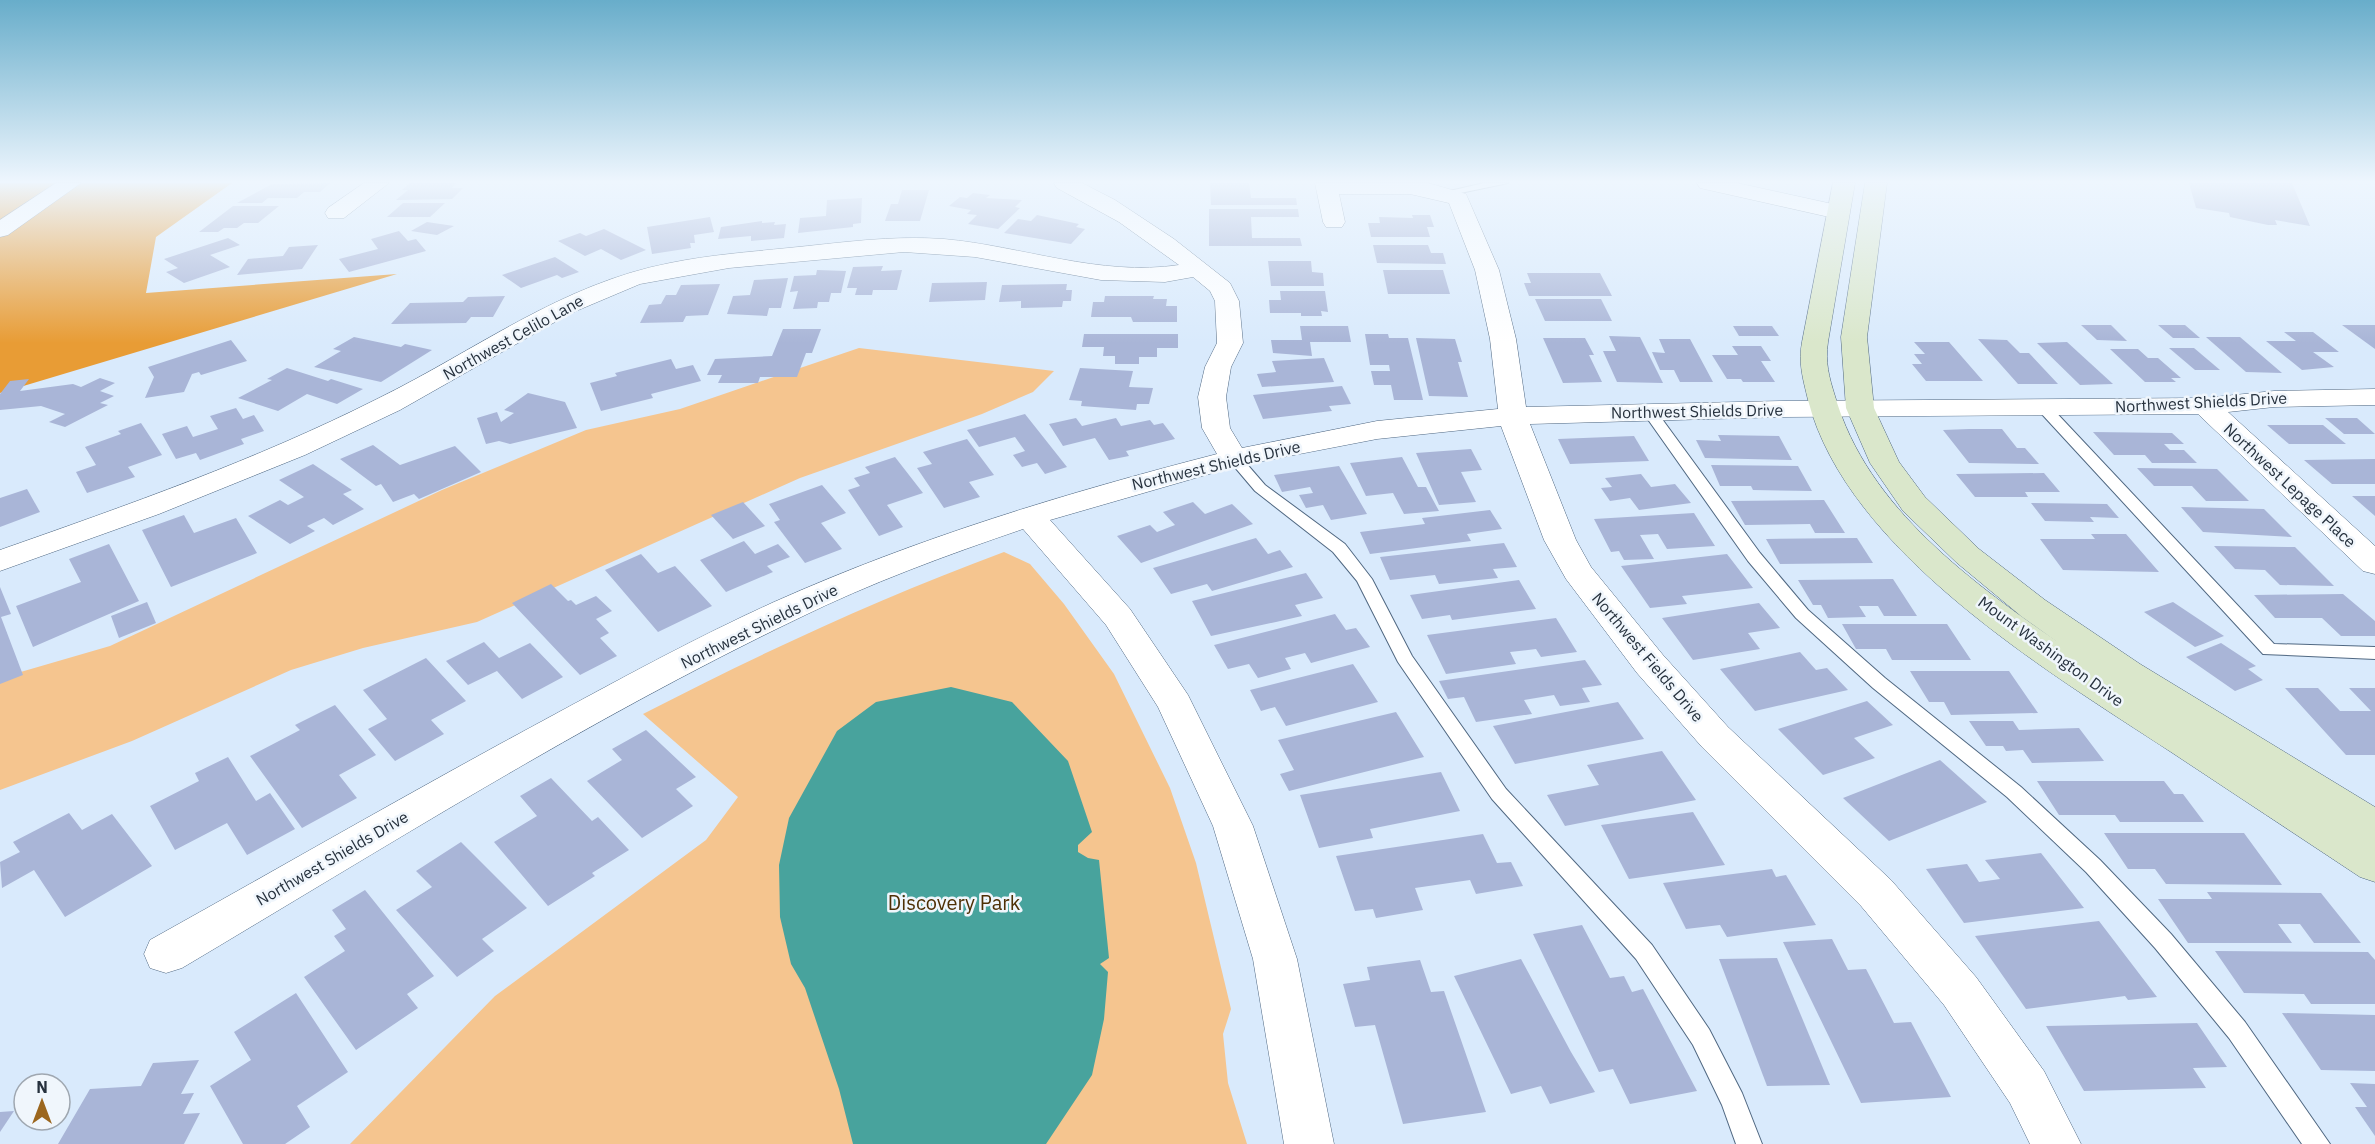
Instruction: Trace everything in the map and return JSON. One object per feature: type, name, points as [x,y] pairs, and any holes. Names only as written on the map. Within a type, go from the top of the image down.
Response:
[{"type":"main road","name":"Mount Washington Drive","points":[[1834,236],[1812,366],[1822,408],[1837,443],[1863,485],[1896,525],[1950,578],[2018,632],[2125,705],[2375,865]]},
{"type":"main road","name":"Mount Washington Drive","points":[[1868,236],[1854,337],[1860,408],[1885,463],[1914,504],[1968,556],[2033,608],[2127,673],[2368,818]]},
{"type":"street","points":[[1156,236],[1221,288],[1227,301],[1230,343],[1218,367],[1212,398],[1216,428],[1234,458]]},
{"type":"street","name":"Northwest Fields Drive","points":[[1474,236],[1486,270],[1503,339],[1513,416],[1545,506],[1578,572],[1650,664],[1715,737],[1876,893],[1960,991],[2027,1087],[2056,1144]]},
{"type":"street","name":"Northwest Celilo Lane","points":[[0,561],[299,448],[390,404],[576,300],[621,282],[666,270],[859,247],[902,245],[982,250],[1120,276],[1166,276],[1199,269]]},
{"type":"street","name":"Northwest Shields Drive","points":[[166,954],[493,765],[657,675],[786,610],[924,552],[1029,516],[1234,458],[1377,430],[1513,416],[1822,408],[2205,405],[2274,399],[2371,401]]},
{"type":"street","name":"Northwest Lepage Place","points":[[2205,405],[2375,564]]},
{"type":"street","points":[[1029,516],[1118,617],[1175,704],[1233,826],[1275,959],[1309,1144]]},
{"type":"lane","points":[[2044,408],[2269,650],[2375,652]]},
{"type":"lane","points":[[1649,411],[1754,557],[1802,614],[1879,683],[2014,792],[2093,866],[2163,941],[2237,1030],[2317,1144]]},
{"type":"lane","points":[[1234,458],[1260,489],[1339,548],[1364,579],[1404,658],[1499,794],[1644,952],[1701,1037],[1733,1101],[1749,1144]]},
{"type":"green space","points":[[859,348],[1054,371],[1033,392],[982,414],[800,478],[477,622],[363,648],[291,670],[132,741],[0,790],[0,678],[110,646],[442,490],[586,430],[680,409]]},
{"type":"green space","name":"Discovery Park","points":[[1004,552],[1030,564],[1064,604],[1114,674],[1170,788],[1196,863],[1231,1009],[1223,1034],[1228,1083],[1247,1144],[350,1144],[495,996],[706,840],[738,797],[643,714],[821,627]]},
{"type":"shaded area","points":[[0,236],[157,236],[146,293],[397,274],[0,393]]},
{"type":"shaded area","points":[[951,687],[1012,702],[1068,761],[1092,832],[1078,845],[1078,852],[1088,858],[1099,860],[1109,958],[1100,964],[1108,972],[1104,1019],[1092,1075],[1046,1144],[853,1144],[839,1089],[805,988],[791,964],[780,917],[779,865],[789,818],[837,731],[876,702]]},
{"type":"building","points":[[380,236],[404,236],[408,241],[416,239],[426,251],[349,272],[339,259],[378,249],[371,239]]},
{"type":"building","points":[[571,236],[619,236],[646,250],[621,260],[601,249],[585,256],[558,241]]},
{"type":"building","points":[[649,236],[694,236],[695,243],[690,243],[691,248],[652,254]]},
{"type":"building","points":[[719,236],[747,236],[718,239]]},
{"type":"building","points":[[751,236],[784,236],[784,238],[751,241]]},
{"type":"building","points":[[1025,236],[1078,236],[1071,244]]},
{"type":"building","points":[[1209,236],[1252,236],[1300,238],[1302,246],[1209,246]]},
{"type":"building","points":[[1371,236],[1430,237],[1371,237]]},
{"type":"building","points":[[228,238],[240,245],[210,255],[230,267],[184,283],[166,272],[178,268],[164,259]]},
{"type":"building","points":[[318,245],[302,269],[237,275],[248,259],[283,256],[289,247]]},
{"type":"building","points":[[1373,245],[1428,245],[1431,253],[1443,253],[1446,264],[1377,263]]},
{"type":"building","points":[[555,257],[579,272],[562,278],[557,275],[521,288],[502,275]]},
{"type":"building","points":[[1268,261],[1311,261],[1312,272],[1323,273],[1324,286],[1271,286]]},
{"type":"building","points":[[883,266],[881,271],[902,270],[897,290],[873,290],[872,295],[855,295],[857,288],[847,288],[853,267]]},
{"type":"building","points":[[817,270],[846,271],[841,293],[831,293],[829,302],[818,302],[817,308],[793,309],[798,291],[790,292],[794,276],[816,275]]},
{"type":"building","points":[[1383,270],[1443,270],[1450,294],[1388,294]]},
{"type":"building","points":[[1527,273],[1600,273],[1612,296],[1529,296],[1524,283],[1531,283]]},
{"type":"building","points":[[788,278],[781,308],[769,308],[767,316],[727,314],[733,296],[750,295],[754,280]]},
{"type":"building","points":[[987,282],[985,300],[929,302],[932,283]]},
{"type":"building","points":[[720,284],[708,315],[686,316],[683,322],[640,323],[649,305],[661,304],[666,295],[676,295],[681,285]]},
{"type":"building","points":[[1067,284],[1066,290],[1072,290],[1071,301],[1063,301],[1062,307],[1021,308],[1021,301],[999,302],[1002,285]]},
{"type":"building","points":[[1280,291],[1325,291],[1328,312],[1321,311],[1322,316],[1270,313],[1269,300],[1281,300]]},
{"type":"building","points":[[505,296],[493,317],[471,317],[466,323],[391,324],[410,303],[463,302],[468,297]]},
{"type":"building","points":[[1105,296],[1154,296],[1153,299],[1167,299],[1166,306],[1177,306],[1177,322],[1133,322],[1131,317],[1091,317],[1093,302],[1104,302]]},
{"type":"building","points":[[1535,299],[1601,299],[1612,321],[1545,321]]},
{"type":"building","points":[[2081,325],[2111,325],[2127,341],[2097,340]]},
{"type":"building","points":[[2158,325],[2185,325],[2200,338],[2173,338]]},
{"type":"building","points":[[2342,325],[2375,325],[2375,349]]},
{"type":"building","points":[[1300,326],[1348,326],[1351,342],[1310,342],[1312,356],[1273,353],[1271,340],[1302,340]]},
{"type":"building","points":[[1733,326],[1772,326],[1779,336],[1739,336]]},
{"type":"building","points":[[783,329],[821,329],[812,353],[806,353],[797,377],[760,377],[758,383],[718,383],[722,375],[707,375],[715,359],[772,356]]},
{"type":"building","points":[[2284,332],[2313,332],[2339,352],[2313,352],[2334,367],[2302,370],[2266,341],[2296,341]]},
{"type":"building","points":[[1084,334],[1178,334],[1178,348],[1157,348],[1157,357],[1139,357],[1139,364],[1115,364],[1115,356],[1103,356],[1104,347],[1082,347]]},
{"type":"building","points":[[1365,334],[1388,334],[1389,338],[1408,338],[1423,400],[1394,400],[1391,385],[1374,385],[1371,371],[1390,371],[1389,365],[1370,365]]},
{"type":"building","points":[[1609,336],[1640,337],[1663,383],[1617,382],[1603,351],[1616,351]]},
{"type":"building","points":[[354,337],[401,347],[405,344],[432,350],[381,382],[314,367],[341,351],[333,349]]},
{"type":"building","points":[[2206,337],[2240,337],[2282,373],[2246,372]]},
{"type":"building","points":[[1416,338],[1455,339],[1462,362],[1458,362],[1468,397],[1429,396]]},
{"type":"building","points":[[1543,338],[1585,338],[1594,355],[1589,355],[1602,382],[1563,383]]},
{"type":"building","points":[[1659,339],[1690,339],[1713,382],[1680,382],[1674,370],[1660,370],[1652,352],[1665,353]]},
{"type":"building","points":[[1978,339],[2007,340],[2020,353],[2029,353],[2058,384],[2018,384]]},
{"type":"building","points":[[231,340],[247,361],[201,375],[199,372],[192,374],[184,392],[145,398],[154,377],[148,367]]},
{"type":"building","points":[[1914,342],[1949,342],[1983,381],[1926,381],[1912,364],[1922,364],[1914,354],[1925,354]]},
{"type":"building","points":[[2067,342],[2113,384],[2080,385],[2037,343]]},
{"type":"building","points":[[1732,346],[1761,346],[1771,361],[1761,361],[1775,382],[1743,382],[1741,379],[1727,379],[1712,355],[1738,355]]},
{"type":"building","points":[[2169,348],[2194,348],[2220,370],[2195,370]]},
{"type":"building","points":[[2110,349],[2138,349],[2148,358],[2158,358],[2181,378],[2171,378],[2176,382],[2145,382]]},
{"type":"building","points":[[1324,358],[1334,382],[1262,387],[1257,374],[1276,372],[1272,361]]},
{"type":"building","points":[[671,359],[676,369],[693,365],[701,381],[651,394],[653,398],[601,411],[590,383],[617,376],[615,373]]},
{"type":"building","points":[[287,368],[363,389],[337,404],[307,394],[278,411],[238,398],[272,380],[267,379]]},
{"type":"building","points":[[1080,368],[1133,371],[1129,387],[1153,388],[1149,404],[1137,404],[1136,410],[1081,406],[1082,401],[1069,400]]},
{"type":"building","points":[[100,378],[115,383],[100,391],[114,396],[100,403],[108,405],[65,427],[49,422],[65,414],[41,406],[0,410],[0,394],[10,381],[29,379],[20,391],[73,384],[81,387]]},
{"type":"building","points":[[1342,386],[1351,404],[1329,406],[1332,411],[1263,419],[1253,395]]},
{"type":"building","points":[[528,393],[565,402],[577,428],[510,444],[499,441],[486,444],[477,418],[497,412],[501,422],[514,413],[504,410]]},
{"type":"building","points":[[236,408],[243,419],[254,415],[264,431],[241,439],[244,444],[200,460],[196,453],[176,459],[162,434],[187,426],[193,437],[218,429],[210,416]]},
{"type":"building","points":[[1025,414],[1067,467],[1045,474],[1037,463],[1022,467],[1013,455],[1025,451],[1015,437],[979,447],[967,430]]},
{"type":"building","points":[[1076,418],[1082,426],[1116,418],[1121,426],[1150,420],[1154,425],[1163,423],[1175,439],[1126,451],[1129,456],[1109,460],[1095,438],[1063,446],[1049,424]]},
{"type":"building","points":[[2325,418],[2357,418],[2375,434],[2344,434]]},
{"type":"building","points":[[141,423],[162,455],[128,467],[135,477],[87,493],[76,472],[96,465],[85,447],[121,434],[118,431]]},
{"type":"building","points":[[2267,425],[2323,425],[2346,444],[2289,444]]},
{"type":"building","points":[[2002,429],[2017,448],[2025,448],[2039,464],[1969,463],[1943,430]]},
{"type":"building","points":[[2093,432],[2172,433],[2184,444],[2164,444],[2170,450],[2184,450],[2197,463],[2152,463],[2145,455],[2114,455]]},
{"type":"building","points":[[1718,435],[1779,436],[1792,460],[1705,458],[1696,440],[1721,441]]},
{"type":"building","points":[[1634,436],[1649,461],[1570,464],[1558,439]]},
{"type":"building","points":[[967,439],[994,475],[969,482],[980,497],[944,508],[917,468],[932,464],[923,452]]},
{"type":"building","points":[[373,445],[400,465],[455,446],[481,472],[419,499],[414,494],[393,502],[381,484],[376,486],[340,459]]},
{"type":"building","points":[[1471,449],[1482,470],[1461,472],[1476,502],[1439,505],[1416,453]]},
{"type":"building","points":[[895,457],[923,493],[887,505],[903,527],[879,536],[848,490],[860,486],[854,478],[870,473],[865,467]]},
{"type":"building","points":[[1402,457],[1418,487],[1426,487],[1439,511],[1404,514],[1393,493],[1366,496],[1350,463]]},
{"type":"building","points":[[2375,459],[2375,484],[2332,484],[2304,460]]},
{"type":"building","points":[[313,464],[352,490],[343,494],[364,509],[333,525],[324,518],[307,526],[315,531],[290,544],[248,516],[280,500],[288,505],[304,497],[279,480]]},
{"type":"building","points":[[1711,465],[1798,466],[1812,491],[1753,490],[1751,486],[1720,486]]},
{"type":"building","points":[[1339,466],[1367,514],[1331,520],[1323,505],[1306,508],[1299,495],[1313,493],[1310,487],[1282,492],[1274,475]]},
{"type":"building","points":[[2137,468],[2217,469],[2249,501],[2206,501],[2192,486],[2154,486]]},
{"type":"building","points":[[2044,473],[2060,492],[2025,492],[2028,497],[1975,497],[1956,474]]},
{"type":"building","points":[[1641,474],[1651,487],[1675,484],[1691,503],[1639,510],[1630,498],[1610,501],[1601,488],[1612,487],[1605,478]]},
{"type":"building","points":[[822,485],[846,513],[821,523],[842,549],[805,563],[774,522],[780,520],[769,504]]},
{"type":"building","points":[[27,489],[40,512],[0,527],[0,498]]},
{"type":"building","points":[[2352,496],[2375,496],[2375,516]]},
{"type":"building","points":[[1824,500],[1845,533],[1815,533],[1810,524],[1745,525],[1731,501]]},
{"type":"building","points":[[743,502],[765,526],[733,539],[711,515]]},
{"type":"building","points":[[1193,502],[1205,514],[1232,504],[1253,524],[1141,563],[1117,536],[1150,525],[1157,532],[1175,525],[1163,512]]},
{"type":"building","points":[[2031,503],[2107,504],[2119,518],[2090,517],[2094,522],[2045,521]]},
{"type":"building","points":[[2181,507],[2264,509],[2292,537],[2203,532]]},
{"type":"building","points":[[1490,510],[1502,529],[1467,534],[1471,541],[1370,554],[1360,532],[1425,524],[1422,518]]},
{"type":"building","points":[[1694,513],[1715,546],[1667,549],[1658,534],[1640,535],[1654,559],[1624,560],[1619,551],[1611,552],[1594,519]]},
{"type":"building","points":[[184,515],[194,533],[236,518],[257,553],[171,587],[142,530]]},
{"type":"building","points":[[2091,534],[2126,534],[2159,572],[2063,570],[2040,539],[2095,539]]},
{"type":"building","points":[[1256,538],[1268,554],[1280,550],[1293,567],[1212,591],[1207,584],[1171,594],[1153,568]]},
{"type":"building","points":[[1857,538],[1873,563],[1780,564],[1766,539]]},
{"type":"building","points":[[744,541],[755,554],[778,544],[790,557],[767,566],[773,572],[726,592],[700,560]]},
{"type":"building","points":[[1504,543],[1517,567],[1493,569],[1498,578],[1439,584],[1435,575],[1390,580],[1380,557]]},
{"type":"building","points":[[109,544],[139,601],[33,647],[16,606],[81,582],[69,559]]},
{"type":"building","points":[[2214,546],[2295,547],[2334,586],[2280,585],[2265,570],[2235,569]]},
{"type":"building","points":[[641,554],[658,573],[675,566],[712,606],[658,632],[605,570]]},
{"type":"building","points":[[1727,554],[1753,588],[1682,596],[1687,604],[1650,608],[1621,566]]},
{"type":"building","points":[[1306,573],[1323,598],[1295,605],[1302,616],[1211,636],[1192,601]]},
{"type":"building","points":[[1893,579],[1917,616],[1884,616],[1878,606],[1859,606],[1866,617],[1828,618],[1821,605],[1813,605],[1798,580]]},
{"type":"building","points":[[1519,580],[1536,609],[1452,620],[1450,615],[1422,619],[1410,595]]},
{"type":"building","points":[[551,584],[568,601],[571,600],[576,605],[596,596],[612,611],[596,619],[609,633],[600,638],[617,656],[580,675],[512,603]]},
{"type":"building","points":[[0,587],[11,614],[1,617],[23,675],[0,684]]},
{"type":"building","points":[[2343,594],[2375,621],[2375,636],[2341,636],[2322,618],[2275,618],[2254,595]]},
{"type":"building","points":[[147,602],[156,623],[119,638],[111,616]]},
{"type":"building","points":[[2173,602],[2224,636],[2195,647],[2144,612]]},
{"type":"building","points":[[1759,603],[1780,628],[1748,633],[1760,649],[1693,660],[1662,618]]},
{"type":"building","points":[[1335,614],[1346,630],[1356,628],[1370,647],[1311,663],[1305,653],[1285,658],[1291,669],[1258,678],[1249,664],[1228,669],[1214,645]]},
{"type":"building","points":[[1556,618],[1577,652],[1541,657],[1536,649],[1510,652],[1516,664],[1446,674],[1427,635]]},
{"type":"building","points":[[1842,624],[1947,624],[1971,660],[1892,660],[1886,649],[1856,649]]},
{"type":"building","points":[[484,642],[499,658],[530,643],[563,677],[522,699],[497,671],[468,685],[446,661]]},
{"type":"building","points":[[2221,643],[2256,666],[2248,669],[2263,680],[2235,691],[2186,657]]},
{"type":"building","points":[[1800,652],[1816,670],[1827,668],[1848,690],[1755,711],[1720,669]]},
{"type":"building","points":[[426,658],[466,701],[431,720],[444,734],[395,761],[368,729],[387,719],[363,690]]},
{"type":"building","points":[[1585,660],[1602,685],[1582,688],[1590,702],[1560,706],[1554,695],[1524,700],[1532,714],[1476,722],[1464,697],[1448,699],[1439,681]]},
{"type":"building","points":[[1353,664],[1378,702],[1286,726],[1275,707],[1261,711],[1250,690]]},
{"type":"building","points":[[1910,671],[2009,671],[2038,713],[1951,715],[1944,702],[1929,702]]},
{"type":"building","points":[[2285,688],[2318,688],[2340,711],[2371,711],[2349,688],[2375,688],[2375,755],[2346,755]]},
{"type":"building","points":[[1867,701],[1893,725],[1854,738],[1875,758],[1823,775],[1778,729]]},
{"type":"building","points":[[1618,702],[1644,739],[1515,764],[1493,726]]},
{"type":"building","points":[[335,705],[376,755],[339,775],[357,798],[302,828],[250,756],[300,730],[295,725]]},
{"type":"building","points":[[1396,712],[1424,757],[1289,791],[1280,774],[1294,770],[1278,740]]},
{"type":"building","points":[[1969,721],[2013,721],[2019,730],[2079,728],[2104,761],[2032,763],[2023,750],[2006,751],[2003,746],[1986,746]]},
{"type":"building","points":[[646,730],[696,777],[676,789],[693,806],[642,838],[587,781],[622,760],[612,749]]},
{"type":"building","points":[[1662,751],[1696,800],[1565,826],[1547,795],[1599,785],[1587,765]]},
{"type":"building","points":[[228,757],[256,801],[270,793],[295,829],[247,855],[227,823],[175,850],[150,806],[199,781],[195,773]]},
{"type":"building","points":[[1940,760],[1987,802],[1889,841],[1843,798]]},
{"type":"building","points":[[1441,772],[1460,811],[1370,829],[1373,838],[1319,848],[1300,795]]},
{"type":"building","points":[[551,778],[592,821],[598,817],[629,850],[592,873],[595,876],[548,906],[494,842],[537,816],[520,796]]},
{"type":"building","points":[[2037,781],[2164,781],[2174,794],[2183,794],[2204,822],[2120,822],[2115,815],[2059,815]]},
{"type":"building","points":[[1693,812],[1725,865],[1629,879],[1601,825]]},
{"type":"building","points":[[69,813],[82,830],[112,814],[152,866],[65,917],[34,870],[2,888],[0,862],[20,852],[13,842]]},
{"type":"building","points":[[2104,833],[2244,833],[2282,885],[2166,884],[2155,869],[2128,869]]},
{"type":"building","points":[[1483,834],[1497,863],[1511,862],[1523,886],[1476,894],[1470,880],[1415,888],[1423,910],[1376,918],[1373,909],[1355,911],[1336,856]]},
{"type":"building","points":[[461,842],[527,908],[482,939],[494,951],[457,977],[396,910],[432,887],[416,871]]},
{"type":"building","points":[[2041,853],[2084,908],[1964,923],[1926,869],[1967,864],[1979,882],[2000,879],[1985,860]]},
{"type":"building","points":[[1772,869],[1776,877],[1786,875],[1816,925],[1727,937],[1720,925],[1686,929],[1663,883]]},
{"type":"building","points":[[365,890],[434,976],[407,994],[418,1008],[356,1050],[304,977],[345,951],[334,936],[346,929],[332,910]]},
{"type":"building","points":[[2207,892],[2321,893],[2361,943],[2314,943],[2300,924],[2278,924],[2292,943],[2188,943],[2158,899],[2212,899]]},
{"type":"building","points":[[2099,921],[2157,997],[2128,1000],[2125,996],[2026,1009],[1975,936]]},
{"type":"building","points":[[1582,925],[1610,978],[1624,976],[1632,992],[1643,989],[1697,1091],[1630,1104],[1613,1069],[1599,1072],[1533,934]]},
{"type":"building","points":[[1832,939],[1848,970],[1866,969],[1894,1023],[1911,1022],[1951,1097],[1861,1103],[1783,942]]},
{"type":"building","points":[[2215,951],[2368,952],[2375,960],[2375,1004],[2311,1004],[2304,994],[2244,993]]},
{"type":"building","points":[[1777,958],[1830,1085],[1767,1086],[1719,959]]},
{"type":"building","points":[[1521,959],[1595,1092],[1550,1104],[1541,1086],[1511,1094],[1454,976]]},
{"type":"building","points":[[1420,960],[1431,992],[1444,991],[1486,1112],[1403,1124],[1375,1025],[1355,1027],[1343,984],[1370,980],[1367,967]]},
{"type":"building","points":[[296,993],[348,1072],[297,1106],[310,1127],[285,1144],[243,1144],[210,1086],[251,1060],[234,1032]]},
{"type":"building","points":[[2282,1013],[2375,1015],[2375,1071],[2321,1070]]},
{"type":"building","points":[[2197,1023],[2227,1067],[2193,1068],[2206,1088],[2084,1091],[2046,1026]]},
{"type":"building","points":[[199,1060],[181,1094],[194,1093],[183,1114],[200,1113],[184,1144],[58,1144],[65,1132],[72,1132],[72,1120],[90,1089],[141,1086],[153,1063]]},
{"type":"building","points":[[2350,1083],[2375,1084],[2375,1136],[2355,1107],[2367,1107]]},
{"type":"building","points":[[12,1111],[0,1132],[0,1112]]}]
